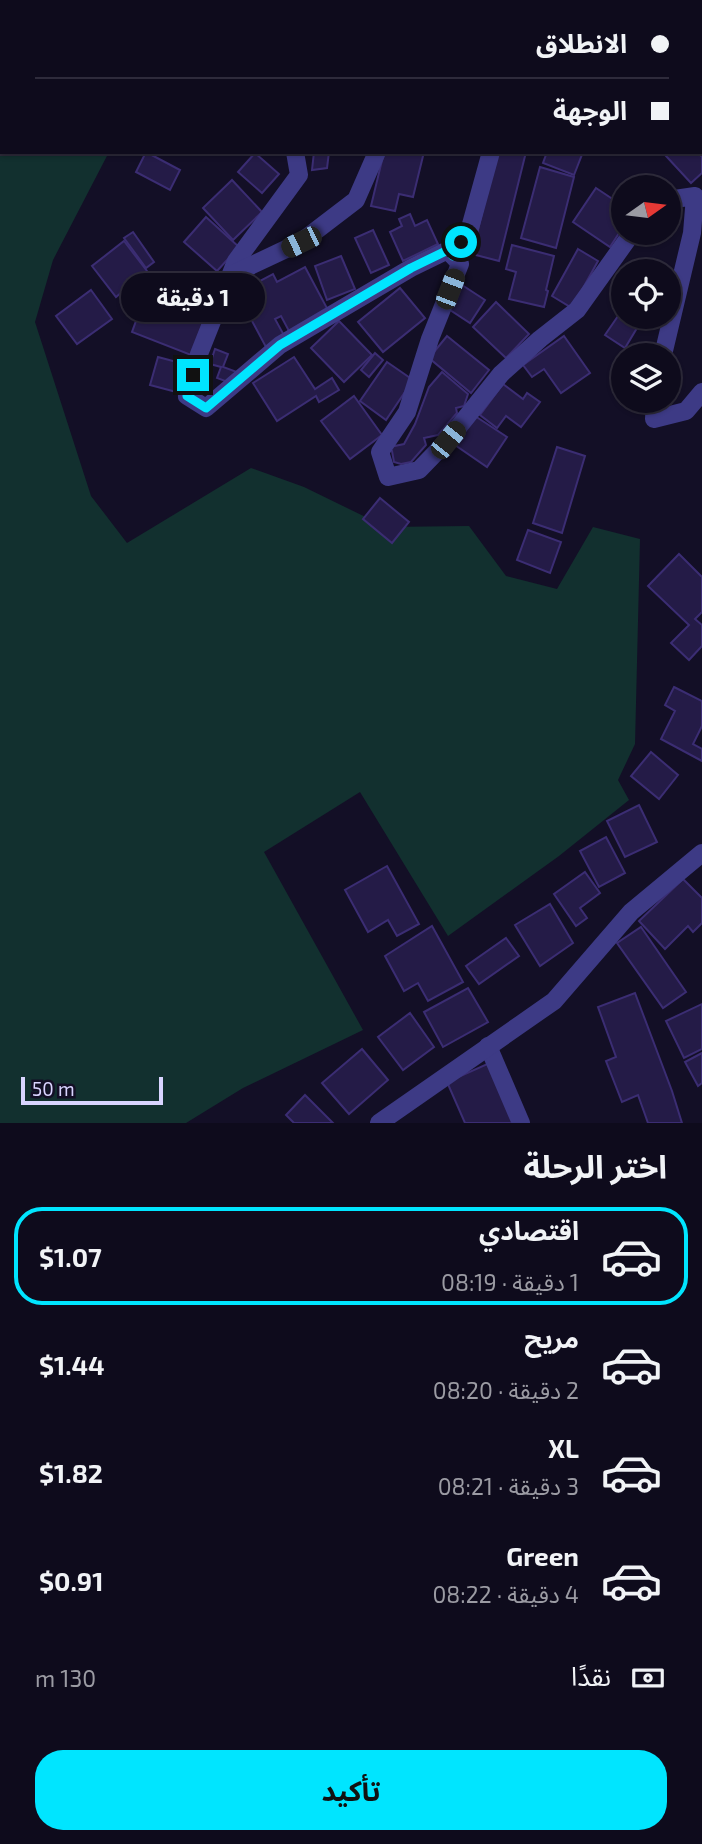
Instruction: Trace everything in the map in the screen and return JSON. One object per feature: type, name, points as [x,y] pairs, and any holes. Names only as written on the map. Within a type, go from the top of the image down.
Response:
[{"type":"street","points":[[296,154],[299,175]]},
{"type":"street","points":[[306,154],[299,175],[236,261],[199,354],[187,396],[206,408],[280,345],[411,268],[448,250],[460,264],[430,339],[407,412],[380,452],[388,477],[419,470],[448,440],[501,374],[577,310],[623,245]]},
{"type":"street","points":[[231,275],[301,242],[356,200],[376,154]]},
{"type":"street","points":[[453,256],[470,228],[490,154]]},
{"type":"street","points":[[666,343],[692,233],[698,193]]},
{"type":"street","points":[[681,412],[702,392]]},
{"type":"street","points":[[654,413],[654,419],[677,413]]},
{"type":"street","points":[[379,1123],[554,1001],[631,912],[702,853]]},
{"type":"street","points":[[488,1046],[521,1123]]},
{"type":"green space","points":[[0,154],[108,154],[53,260],[35,322],[91,496],[127,543],[251,468],[304,487],[386,527],[469,526],[506,576],[557,589],[593,527],[640,539],[635,744],[618,780],[629,800],[559,856],[448,936],[360,792],[264,852],[363,1030],[243,1088],[186,1123],[0,1123]]},
{"type":"building","points":[[145,154],[180,170],[170,190],[136,172]]},
{"type":"building","points":[[256,154],[279,174],[262,193],[238,172]]},
{"type":"building","points":[[314,154],[329,154],[327,168],[312,170]]},
{"type":"building","points":[[384,154],[424,154],[413,197],[399,194],[395,211],[371,206]]},
{"type":"building","points":[[497,154],[526,154],[499,261],[472,254]]},
{"type":"building","points":[[546,154],[582,154],[574,175],[543,163]]},
{"type":"building","points":[[700,154],[702,173],[691,183],[666,156]]},
{"type":"building","points":[[540,167],[574,177],[556,248],[521,238]]},
{"type":"building","points":[[232,180],[262,212],[233,240],[203,208]]},
{"type":"building","points":[[596,188],[611,198],[610,247],[573,222]]},
{"type":"building","points":[[410,214],[415,226],[427,220],[438,244],[403,261],[390,232],[402,226],[399,219]]},
{"type":"building","points":[[206,217],[239,247],[217,271],[184,242]]},
{"type":"building","points":[[373,230],[389,265],[371,273],[355,238]]},
{"type":"building","points":[[133,232],[154,262],[146,268],[124,238]]},
{"type":"building","points":[[124,241],[147,271],[116,297],[92,266]]},
{"type":"building","points":[[512,245],[554,256],[544,307],[509,299],[516,272],[506,269]]},
{"type":"building","points":[[578,249],[598,261],[572,308],[552,296]]},
{"type":"building","points":[[341,256],[355,289],[327,300],[315,266]]},
{"type":"building","points":[[305,267],[329,312],[290,333],[281,316],[275,319],[286,339],[267,349],[237,293],[273,274],[277,282]]},
{"type":"building","points":[[462,285],[485,300],[470,323],[447,308]]},
{"type":"building","points":[[400,288],[425,318],[383,352],[358,322]]},
{"type":"building","points":[[169,289],[210,305],[191,355],[132,332],[143,302],[162,309]]},
{"type":"building","points":[[91,290],[112,319],[77,344],[56,316]]},
{"type":"building","points":[[496,302],[529,334],[506,358],[473,327]]},
{"type":"building","points":[[339,321],[372,355],[344,382],[311,348]]},
{"type":"building","points":[[611,326],[611,329],[636,329],[628,343],[617,343],[605,335]]},
{"type":"building","points":[[447,336],[489,370],[471,393],[429,358]]},
{"type":"building","points":[[564,336],[590,373],[561,393],[544,369],[532,377],[523,365]]},
{"type":"building","points":[[215,349],[228,354],[223,367],[237,372],[233,384],[217,378],[221,367],[210,364]]},
{"type":"building","points":[[375,353],[383,360],[369,377],[361,370]]},
{"type":"building","points":[[158,357],[188,365],[180,393],[150,385]]},
{"type":"building","points":[[294,357],[315,389],[332,378],[339,390],[319,402],[316,396],[277,421],[253,383]]},
{"type":"building","points":[[387,362],[413,380],[386,420],[360,401]]},
{"type":"building","points":[[442,372],[468,394],[464,406],[456,408],[457,413],[438,435],[424,438],[426,445],[411,462],[394,462],[392,451],[385,448],[404,444],[429,387]]},
{"type":"building","points":[[503,384],[523,399],[527,393],[540,402],[521,427],[506,416],[497,428],[480,415]]},
{"type":"building","points":[[354,396],[382,435],[350,459],[321,421]]},
{"type":"building","points":[[475,416],[507,437],[487,467],[455,445]]},
{"type":"building","points":[[557,447],[585,456],[562,533],[533,523]]},
{"type":"building","points":[[380,498],[409,522],[392,543],[363,519]]},
{"type":"building","points":[[528,530],[561,542],[550,573],[517,560]]},
{"type":"building","points":[[679,554],[702,577],[702,612],[695,619],[702,625],[702,646],[689,660],[671,643],[689,625],[648,586]]},
{"type":"building","points":[[674,687],[702,701],[702,726],[693,744],[702,749],[702,761],[661,739],[675,711],[665,705]]},
{"type":"building","points":[[651,752],[678,775],[659,799],[631,776]]},
{"type":"building","points":[[639,805],[657,842],[625,857],[607,821]]},
{"type":"building","points":[[606,837],[625,873],[599,887],[580,851]]},
{"type":"building","points":[[387,866],[419,924],[397,936],[388,920],[368,932],[345,890]]},
{"type":"building","points":[[585,872],[600,893],[580,908],[587,918],[576,926],[554,894]]},
{"type":"building","points":[[683,879],[702,898],[702,923],[693,932],[688,926],[665,949],[639,921]]},
{"type":"building","points":[[550,904],[573,943],[540,966],[515,925]]},
{"type":"building","points":[[432,926],[463,982],[428,1001],[418,983],[404,991],[385,956]]},
{"type":"building","points":[[641,927],[686,992],[663,1008],[617,943]]},
{"type":"building","points":[[506,938],[519,956],[479,984],[466,966]]},
{"type":"building","points":[[468,988],[488,1022],[443,1047],[424,1012]]},
{"type":"building","points":[[635,993],[682,1123],[648,1123],[638,1095],[622,1102],[606,1061],[616,1057],[598,1007]]},
{"type":"building","points":[[702,1004],[702,1049],[684,1058],[666,1021]]},
{"type":"building","points":[[410,1013],[434,1047],[403,1070],[378,1037]]},
{"type":"building","points":[[362,1049],[388,1080],[349,1114],[322,1083]]},
{"type":"building","points":[[702,1053],[702,1083],[698,1086],[685,1062]]},
{"type":"building","points":[[494,1061],[520,1123],[465,1123],[447,1082]]},
{"type":"building","points":[[305,1095],[333,1123],[294,1123],[286,1115]]},
{"type":"route","points":[[193,375],[187,396],[206,408],[280,345],[411,268],[448,250],[453,256],[461,242]]}]
